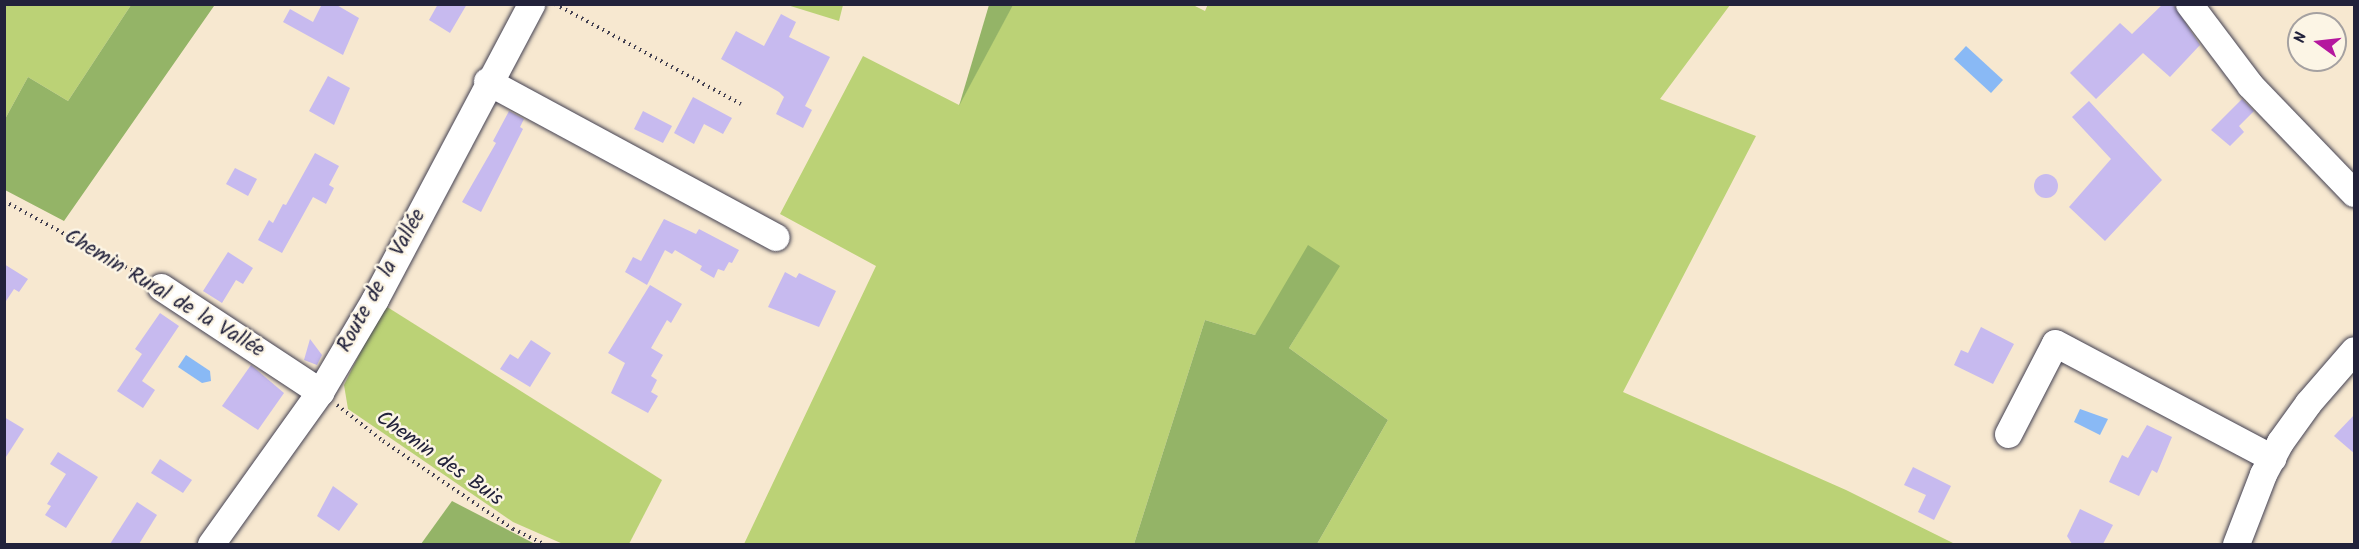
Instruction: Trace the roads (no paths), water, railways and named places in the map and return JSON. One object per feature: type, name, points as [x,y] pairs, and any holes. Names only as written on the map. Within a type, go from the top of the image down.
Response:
[{"type":"street","name":"Route de la Vallée","points":[[211,544],[320,392],[375,299],[487,81],[531,4]]},
{"type":"street","points":[[2189,4],[2250,85],[2355,193]]},
{"type":"street","points":[[487,81],[777,237]]},
{"type":"street","name":"Chemin Rural de la Vallée","points":[[161,287],[320,392]]},
{"type":"street","points":[[2008,434],[2055,343],[2272,458]]},
{"type":"street","points":[[2236,544],[2272,458],[2308,403],[2355,350]]},
{"type":"water","points":[[1966,46],[2003,80],[1991,93],[1954,59]]},
{"type":"water","points":[[186,355],[210,371],[211,381],[202,383],[178,367]]},
{"type":"water","points":[[2080,409],[2108,419],[2100,435],[2074,422]]}]
